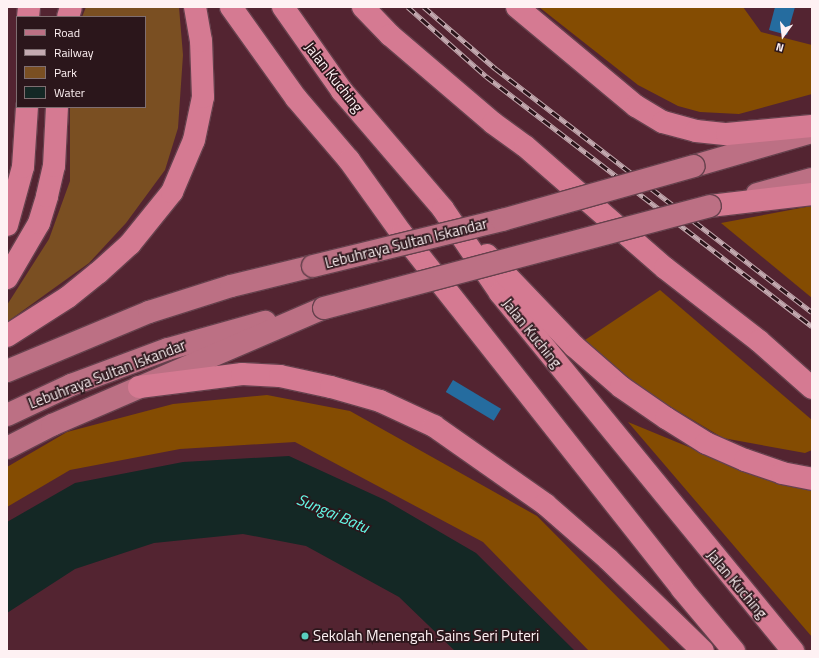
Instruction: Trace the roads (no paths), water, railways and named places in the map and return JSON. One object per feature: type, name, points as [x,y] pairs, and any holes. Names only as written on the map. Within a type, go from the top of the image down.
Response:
[{"type":"highway","points":[[7,336],[68,297],[98,273],[134,239],[172,192],[194,140],[204,97],[201,41],[195,7]]},
{"type":"highway","points":[[231,7],[296,98],[349,160],[402,234],[677,583],[734,651]]},
{"type":"highway","name":"Jalan Kuching","points":[[283,7],[342,91],[443,209],[500,292],[792,651]]},
{"type":"highway","points":[[363,7],[390,35],[493,123],[525,146],[665,268],[759,341],[812,388]]},
{"type":"highway","points":[[517,7],[636,106],[663,122],[696,131],[727,134],[812,126]]},
{"type":"highway","points":[[7,225],[23,167],[27,108]]},
{"type":"highway","points":[[7,251],[18,233],[39,181],[53,108]]},
{"type":"highway","points":[[7,278],[39,223],[47,196],[54,166],[57,108]]},
{"type":"highway","points":[[710,206],[812,194]]},
{"type":"highway","points":[[443,209],[574,346],[621,387],[706,443],[782,473],[812,479]]},
{"type":"highway","points":[[139,387],[242,374],[280,376],[331,387],[380,401],[434,426],[545,504],[608,559],[703,651]]},
{"type":"main road","name":"Lebuhraya Sultan Iskandar","points":[[7,371],[149,312],[231,286],[495,222],[812,132]]},
{"type":"main road","name":"Lebuhraya Sultan Iskandar","points":[[7,415],[71,385],[168,349],[218,334],[324,308],[812,179]]},
{"type":"main road","points":[[7,448],[52,425],[324,308]]},
{"type":"water","name":"Sungai Batu","points":[[289,456],[385,500],[476,553],[575,651],[455,651],[399,597],[306,546],[243,534],[154,543],[75,569],[7,613],[7,522],[75,483],[183,462]]},
{"type":"railway","points":[[408,7],[486,76],[812,326]]},
{"type":"railway","points":[[424,7],[495,68],[812,312]]},
{"type":"place","name":"Sekolah Menengah Sains Seri Puteri","points":[[305,636]]}]
